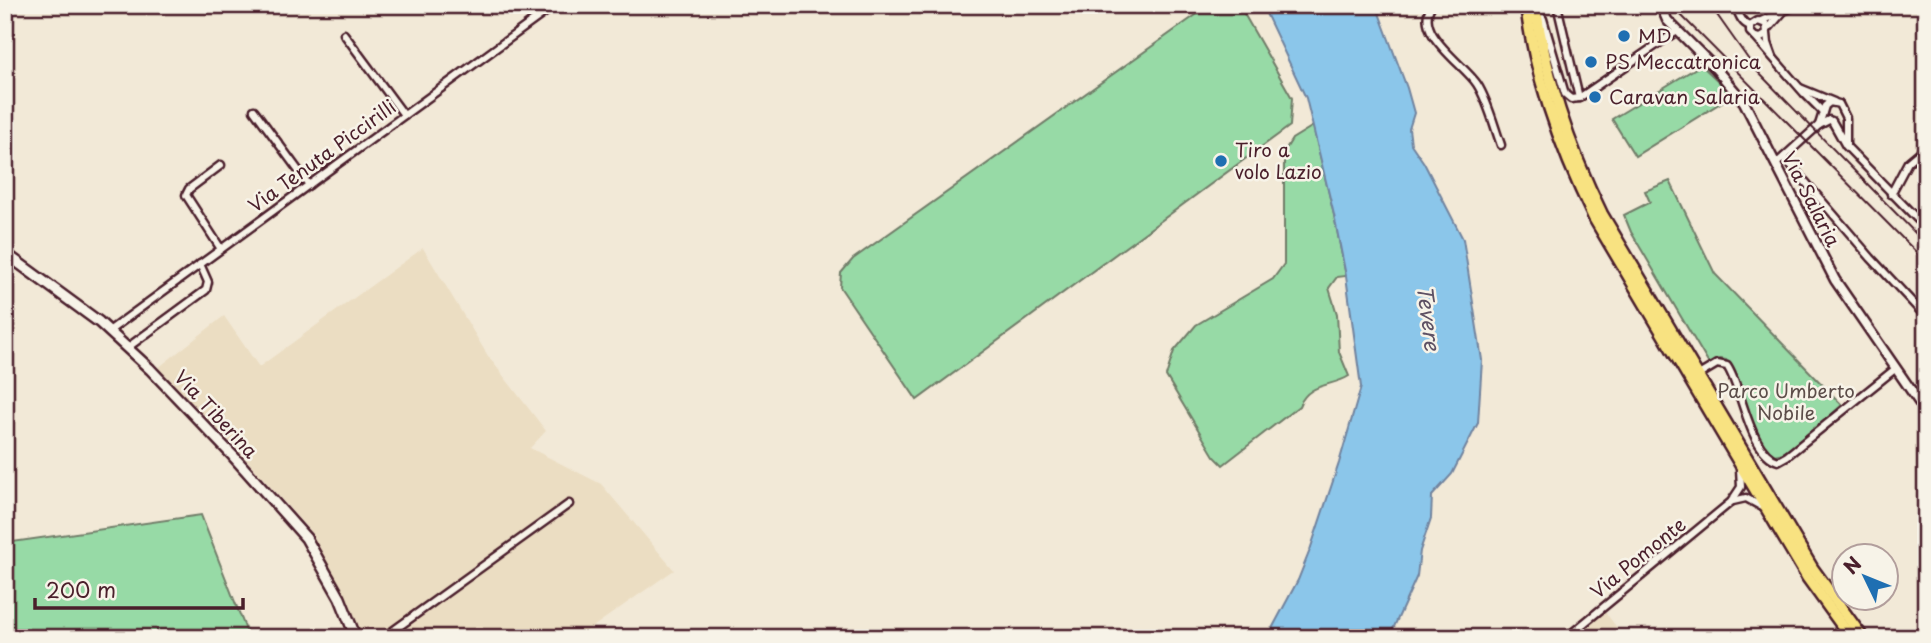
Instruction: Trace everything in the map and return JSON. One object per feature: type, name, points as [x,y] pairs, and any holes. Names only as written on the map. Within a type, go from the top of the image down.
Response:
[{"type":"main road","points":[[1532,6],[1549,79],[1566,133],[1584,177],[1613,234],[1813,569],[1863,638]]},
{"type":"main road","points":[[1532,6],[1533,51],[1551,117],[1580,190],[1605,239],[1740,466],[1814,588],[1851,638]]},
{"type":"main road","name":"Via Tiberina","points":[[5,253],[108,331],[150,369],[233,456],[306,538],[340,598],[355,638]]},
{"type":"street","name":"Via Tenuta Piccirilli","points":[[108,331],[555,5]]},
{"type":"street","points":[[1432,5],[1427,16],[1431,30],[1449,56],[1476,82],[1501,145]]},
{"type":"street","points":[[1557,5],[1579,98]]},
{"type":"street","points":[[1735,5],[1742,20],[1750,26]]},
{"type":"street","points":[[1750,26],[1797,5]]},
{"type":"street","points":[[1532,6],[1543,19],[1565,94],[1571,99],[1579,98],[1677,31]]},
{"type":"street","name":"Via Salaria","points":[[1661,6],[1666,19],[1741,97],[1835,280],[1926,412]]},
{"type":"street","points":[[1755,37],[1761,38],[1782,13]]},
{"type":"street","points":[[1761,21],[1766,24],[1774,58]]},
{"type":"street","points":[[1750,26],[1750,33],[1827,117],[1846,146],[1926,228]]},
{"type":"street","points":[[344,34],[404,115]]},
{"type":"street","points":[[1800,88],[1839,104],[1846,118],[1846,146]]},
{"type":"street","points":[[1776,164],[1827,117],[1827,103],[1833,102]]},
{"type":"street","points":[[254,110],[309,185]]},
{"type":"street","points":[[1827,117],[1840,118],[1842,113]]},
{"type":"street","points":[[1891,194],[1908,162],[1926,147]]},
{"type":"street","points":[[1784,158],[1926,317]]},
{"type":"street","points":[[221,165],[190,188],[186,195],[221,249]]},
{"type":"street","points":[[127,348],[206,290],[209,284],[200,264]]},
{"type":"street","points":[[1697,376],[1717,364],[1727,366],[1734,379],[1743,411],[1759,443],[1767,456],[1778,461],[1895,369]]},
{"type":"street","points":[[1731,502],[1741,487],[1740,466]]},
{"type":"street","points":[[1731,502],[1746,498],[1767,510]]},
{"type":"street","name":"Via Pomonte","points":[[1566,638],[1731,502]]},
{"type":"street","points":[[383,638],[569,504]]},
{"type":"shaded area","points":[[423,248],[488,356],[546,431],[530,448],[601,484],[674,570],[577,638],[362,638],[350,604],[309,530],[236,448],[158,368],[224,316],[259,367]]},
{"type":"shaded area","points":[[1605,612],[1625,638],[1572,638]]},
{"type":"green space","points":[[1210,5],[1239,5],[1292,98],[1290,126],[917,400],[840,287],[841,273],[853,259]]},
{"type":"green space","points":[[1701,65],[1733,95],[1635,156],[1612,119]]},
{"type":"green space","points":[[1313,126],[1346,276],[1337,277],[1329,288],[1337,314],[1339,352],[1349,376],[1309,393],[1299,406],[1223,465],[1214,456],[1166,376],[1174,351],[1196,325],[1273,279],[1284,264],[1284,152],[1292,139]]},
{"type":"green space","name":"Parco Umberto Nobile","points":[[1670,181],[1715,274],[1842,405],[1799,443],[1781,453],[1773,455],[1762,444],[1746,410],[1738,380],[1726,360],[1720,359],[1710,366],[1631,232],[1624,215],[1650,202],[1645,191]]},
{"type":"green space","points":[[201,515],[249,638],[5,638],[5,543]]},
{"type":"water","name":"Tevere","points":[[1262,5],[1376,5],[1414,113],[1409,129],[1411,144],[1424,163],[1463,239],[1482,360],[1478,423],[1452,474],[1432,496],[1431,518],[1420,551],[1417,576],[1389,638],[1267,638],[1298,580],[1310,550],[1361,387],[1346,276],[1306,98]]},
{"type":"railway","points":[[1671,5],[1926,262]]},
{"type":"railway","points":[[1710,5],[1756,70],[1926,244]]},
{"type":"place","name":"MD","points":[[1624,36]]},
{"type":"place","name":"PS Meccatronica","points":[[1591,62]]},
{"type":"place","name":"Caravan Salaria","points":[[1595,97]]},
{"type":"place","name":"Tiro a volo Lazio","points":[[1221,161]]}]
